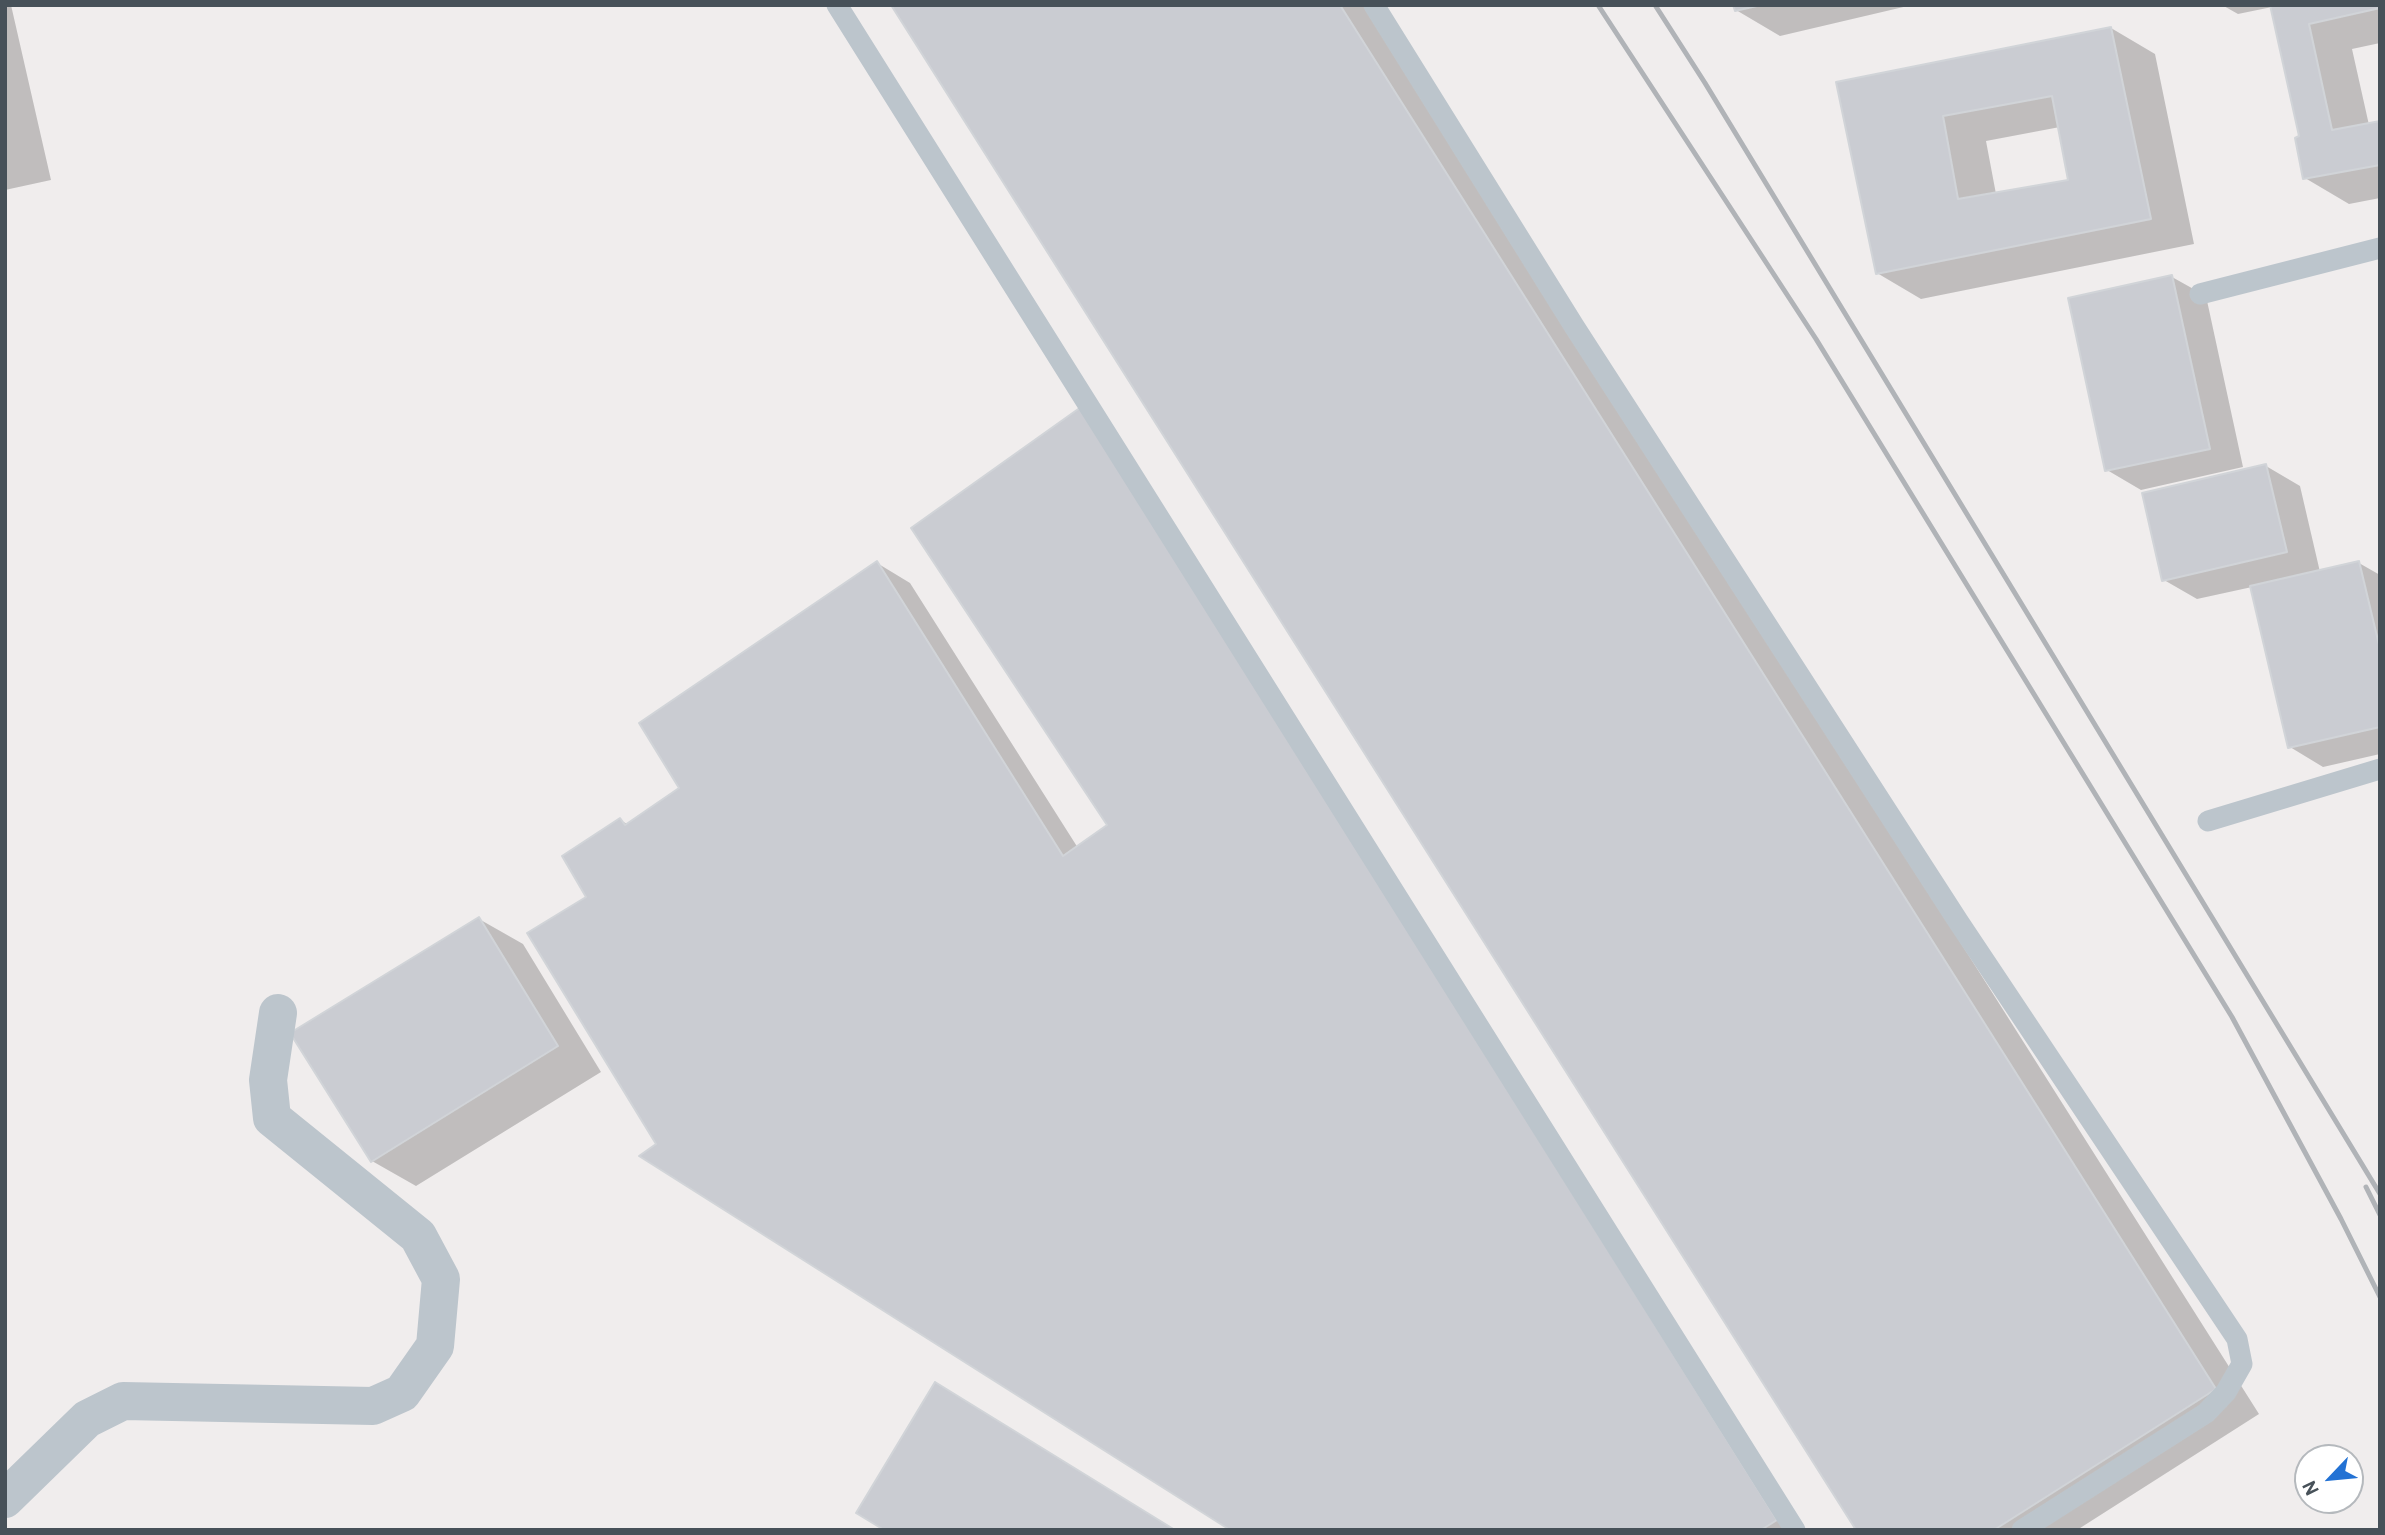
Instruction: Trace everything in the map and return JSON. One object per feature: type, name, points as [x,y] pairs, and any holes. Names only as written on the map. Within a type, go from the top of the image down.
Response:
[{"type":"street","points":[[5,1499],[87,1419],[123,1401],[373,1406],[402,1393],[435,1346],[441,1279],[418,1236],[272,1118],[268,1080],[278,1013]]},
{"type":"lane","points":[[837,5],[1795,1530]]},
{"type":"lane","points":[[1374,5],[1596,361],[1958,920],[2237,1339],[2242,1364],[2226,1392],[2206,1413],[2022,1530]]},
{"type":"lane","points":[[2200,294],[2380,248]]},
{"type":"lane","points":[[2208,821],[2380,769]]},
{"type":"building","points":[[891,5],[1340,5],[2216,1389],[1994,1530],[1856,1530]]},
{"type":"building","points":[[1733,5],[1761,5],[1735,11]]},
{"type":"building","points":[[2270,5],[2380,5],[2380,8],[2309,24],[2332,130],[2380,121],[2380,165],[2303,179],[2295,138],[2299,136]]},
{"type":"building","points":[[2111,27],[2151,219],[1876,274],[1836,82]],"holes":[[[2052,96],[2068,180],[1958,199],[1943,116]]]},
{"type":"building","points":[[2172,275],[2210,449],[2105,471],[2068,298]]},
{"type":"building","points":[[1081,407],[1777,1520],[1761,1530],[1230,1530],[639,1156],[656,1144],[527,933],[586,897],[562,856],[620,818],[625,825],[679,788],[639,723],[877,561],[1063,856],[1107,825],[911,528]]},
{"type":"building","points":[[2266,464],[2287,552],[2162,581],[2142,493]]},
{"type":"building","points":[[2359,561],[2380,649],[2380,727],[2288,748],[2250,586]]},
{"type":"building","points":[[479,917],[558,1046],[371,1162],[290,1033]]},
{"type":"building","points":[[935,1382],[1175,1530],[884,1530],[856,1513]]},
{"type":"railway","points":[[1598,5],[1816,339],[2232,1017],[2380,1297]]},
{"type":"railway","points":[[1655,5],[2380,1194]]},
{"type":"railway","points":[[2366,1187],[2380,1215]]}]
